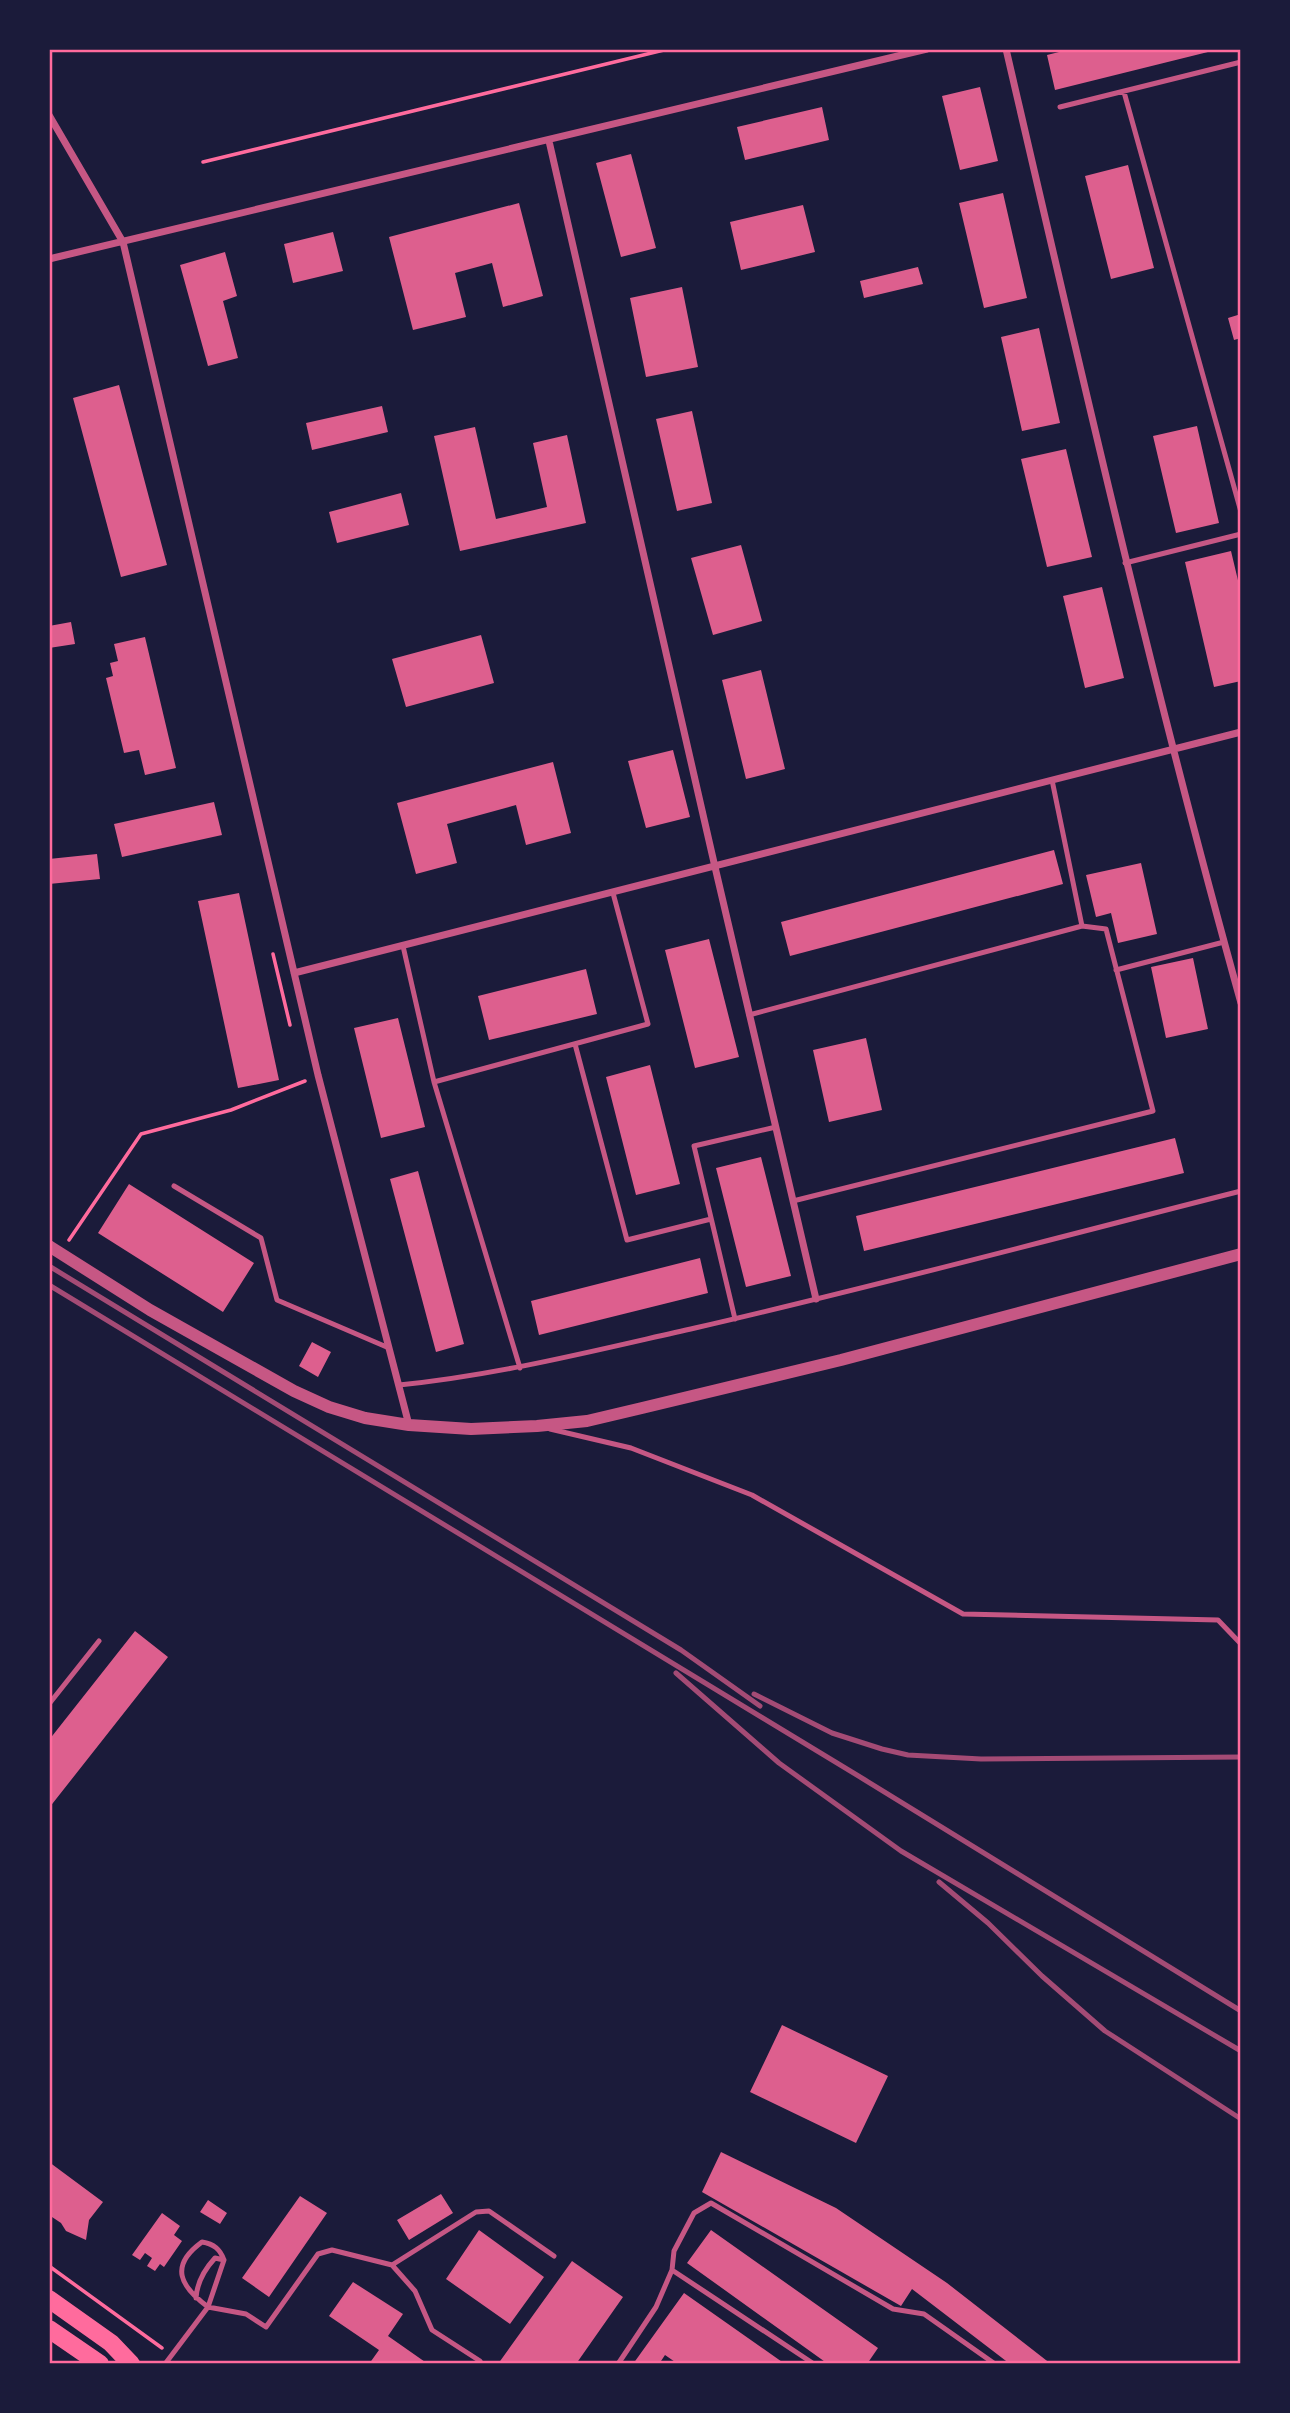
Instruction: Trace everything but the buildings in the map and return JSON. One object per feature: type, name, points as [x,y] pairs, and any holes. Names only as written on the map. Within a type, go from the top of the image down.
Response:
[{"type":"main road","points":[[49,2299],[111,2343],[131,2364]]},
{"type":"main road","points":[[49,2329],[100,2364]]},
{"type":"street","points":[[49,259],[927,49]]},
{"type":"street","points":[[1006,49],[1125,563],[1172,750],[1241,1003]]},
{"type":"street","points":[[49,115],[122,242],[318,1075],[409,1425]]},
{"type":"street","points":[[549,141],[816,1299]]},
{"type":"street","points":[[294,973],[1241,732]]},
{"type":"street","points":[[55,1250],[150,1310],[294,1391],[365,1418],[409,1425],[471,1429],[587,1421],[827,1363],[1241,1254]]},
{"type":"lane","points":[[1060,107],[1241,62]]},
{"type":"lane","points":[[1124,92],[1241,512]]},
{"type":"lane","points":[[1125,563],[1241,534]]},
{"type":"lane","points":[[1052,780],[1083,926]]},
{"type":"lane","points":[[433,1082],[648,1024],[613,893]]},
{"type":"lane","points":[[750,1015],[1083,926],[1106,929],[1153,1111],[793,1201]]},
{"type":"lane","points":[[1116,971],[1224,942]]},
{"type":"lane","points":[[403,946],[433,1082],[520,1368]]},
{"type":"lane","points":[[575,1044],[626,1240],[711,1219]]},
{"type":"lane","points":[[734,1319],[694,1146],[776,1127]]},
{"type":"lane","points":[[174,1186],[261,1238],[277,1300],[388,1348]]},
{"type":"lane","points":[[399,1385],[479,1376],[520,1368],[734,1319],[1241,1191]]},
{"type":"lane","points":[[537,1426],[631,1448],[752,1495],[963,1614],[1217,1620],[1241,1644]]},
{"type":"lane","points":[[49,1704],[99,1641]]},
{"type":"lane","points":[[618,2364],[656,2307],[672,2270],[674,2251],[694,2213],[710,2203],[893,2309],[924,2314],[995,2364]]},
{"type":"lane","points":[[392,2265],[476,2212],[489,2211],[554,2256]]},
{"type":"lane","points":[[165,2364],[208,2307],[224,2260],[221,2251],[212,2244],[202,2242],[183,2263],[180,2276],[184,2286],[208,2307],[246,2314],[266,2327],[318,2254],[332,2250],[392,2265],[415,2291],[432,2330],[480,2361]]},
{"type":"lane","points":[[196,2298],[197,2286],[210,2263],[215,2258],[224,2260]]},
{"type":"lane","points":[[672,2270],[814,2364]]},
{"type":"path","points":[[203,162],[668,49]]},
{"type":"path","points":[[55,1250],[141,1134],[231,1110],[318,1075]]},
{"type":"path","points":[[49,2266],[172,2355]]},
{"type":"railway","points":[[49,1266],[681,1650],[760,1706]]},
{"type":"railway","points":[[49,1285],[1241,2011]]},
{"type":"railway","points":[[676,1673],[779,1763],[901,1851],[1241,2051]]},
{"type":"railway","points":[[754,1694],[832,1733],[908,1755],[981,1759],[1241,1757]]},
{"type":"railway","points":[[939,1882],[988,1923],[1042,1976],[1105,2031],[1241,2119]]}]
